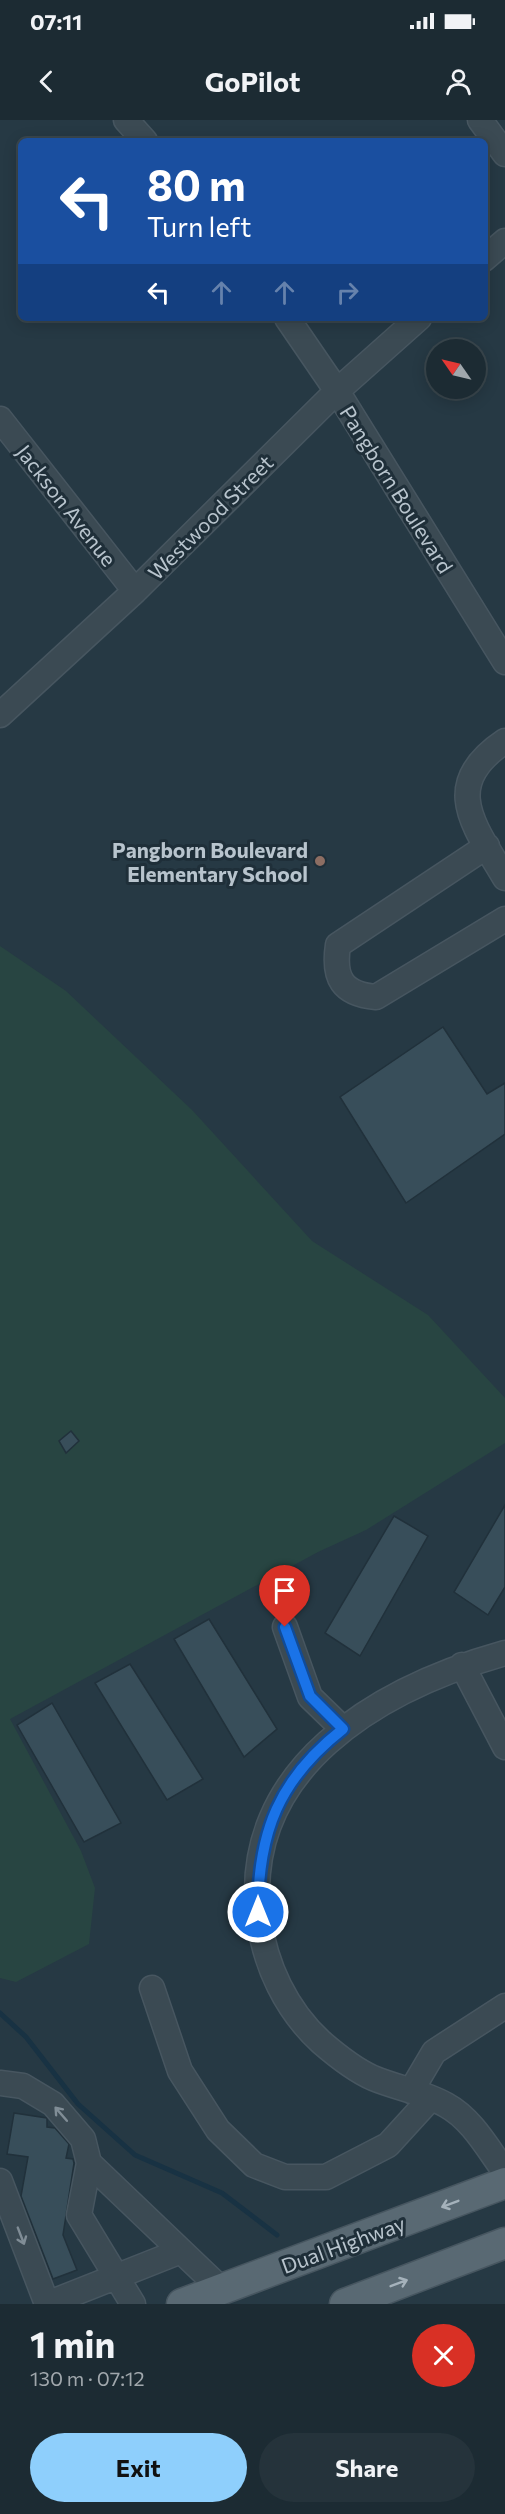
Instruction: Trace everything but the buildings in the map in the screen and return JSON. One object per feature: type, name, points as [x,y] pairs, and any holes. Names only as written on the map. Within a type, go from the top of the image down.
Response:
[{"type":"main road","name":"Dual Highway","points":[[182,2304],[505,2183]]},
{"type":"main road","points":[[345,2304],[505,2244]]},
{"type":"street","points":[[126,120],[142,138]]},
{"type":"street","points":[[480,120],[505,154]]},
{"type":"street","points":[[488,256],[505,241]]},
{"type":"street","name":"Pangborn Boulevard","points":[[289,321],[337,392],[505,662]]},
{"type":"street","name":"Westwood Street","points":[[0,715],[135,591],[337,392],[416,321]]},
{"type":"street","name":"Jackson Avenue","points":[[0,419],[135,591]]},
{"type":"street","points":[[505,741],[484,755],[471,774],[467,797],[472,821],[505,878]]},
{"type":"street","points":[[487,846],[338,945],[335,965],[345,988],[359,995],[376,997],[505,919]]},
{"type":"street","points":[[285,1627],[310,1696],[343,1729]]},
{"type":"street","points":[[505,1653],[462,1665],[406,1689],[343,1729],[317,1750],[295,1776],[276,1808],[260,1861],[258,1912],[262,1943],[284,1997],[320,2040],[372,2078],[446,2105],[474,2128],[505,2172]]},
{"type":"street","points":[[462,1665],[505,1748]]},
{"type":"street","points":[[152,1988],[180,2070],[218,2130],[254,2165],[285,2177],[326,2177],[388,2145],[421,2095],[434,2052],[505,2006]]},
{"type":"street","points":[[0,2083],[23,2086],[53,2104],[82,2139],[89,2163],[79,2215],[133,2304]]},
{"type":"street","points":[[89,2163],[181,2251],[210,2295]]},
{"type":"street","points":[[0,2181],[47,2304],[181,2251]]},
{"type":"green space","points":[[0,946],[66,991],[192,1110],[312,1241],[428,1315],[505,1398],[505,1443],[366,1530],[318,1552],[10,1719],[81,1851],[95,1888],[89,1944],[16,1982],[0,1978]]},
{"type":"waterway","points":[[0,2013],[26,2037],[78,2104],[135,2155],[222,2193],[277,2235]]},
{"type":"place","name":"Pangborn Boulevard Elementary School","points":[[320,861]]},
{"type":"route","points":[[258,1912],[260,1861],[276,1808],[295,1776],[317,1750],[343,1729],[310,1696],[285,1627]]}]
